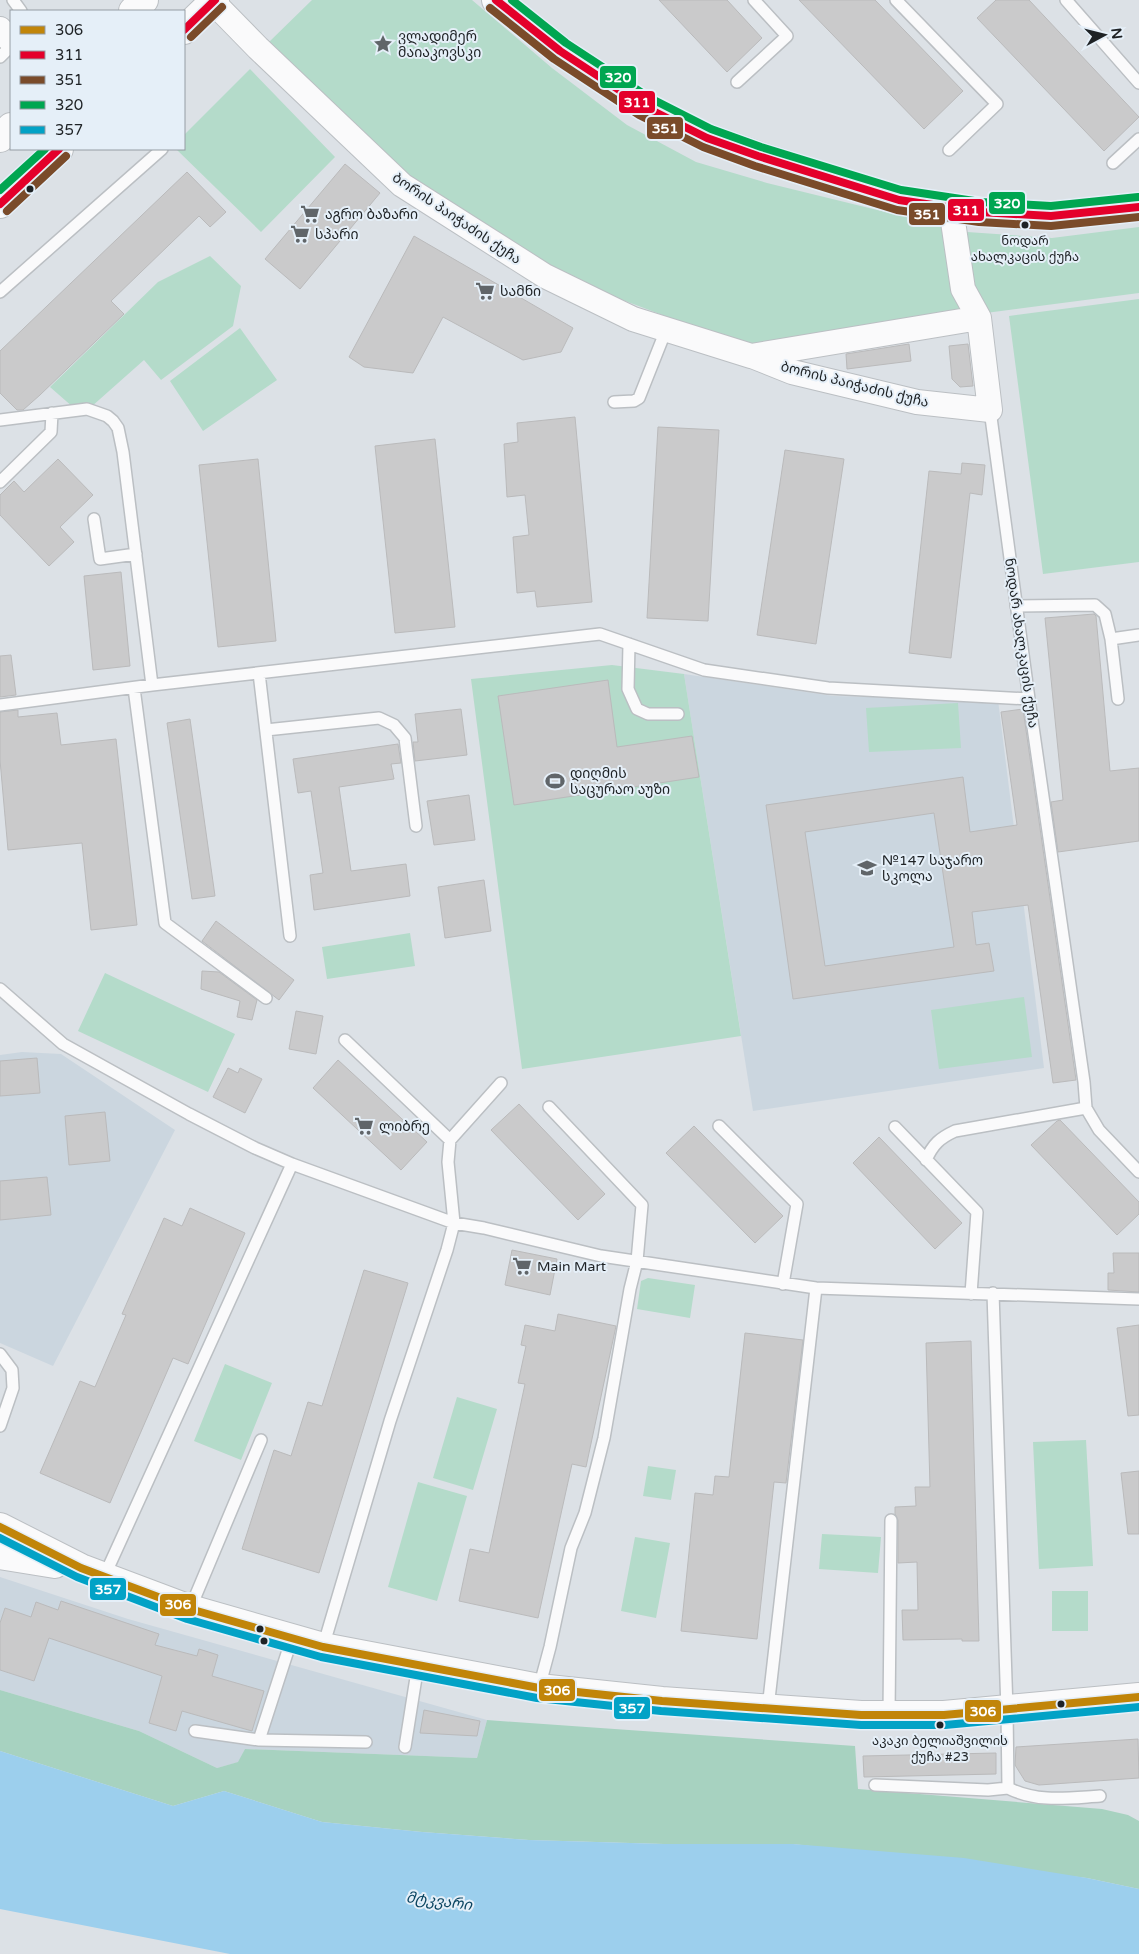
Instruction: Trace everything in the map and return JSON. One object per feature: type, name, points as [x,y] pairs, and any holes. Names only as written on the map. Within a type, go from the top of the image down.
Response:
[{"type":"main road","points":[[133,10],[144,0]]},
{"type":"main road","points":[[496,0],[560,51],[645,107],[707,138],[758,156],[899,200],[980,212],[1051,216],[1139,207]]},
{"type":"main road","points":[[185,29],[214,1]]},
{"type":"main road","points":[[0,138],[10,128]]},
{"type":"main road","points":[[0,204],[57,150]]},
{"type":"main road","points":[[0,1527],[92,1572],[190,1609],[322,1646],[539,1688],[662,1701],[860,1715],[944,1715],[1139,1697]]},
{"type":"main road","points":[[0,1555],[92,1572]]},
{"type":"street","name":"ბორის პაიჭაძის ქუჩა","points":[[214,1],[258,48],[402,185],[545,276],[633,319],[751,356],[792,372],[917,402],[990,410]]},
{"type":"street","points":[[0,29],[10,40]]},
{"type":"street","name":"ნოდარ ახალკაცის ქუჩა","points":[[951,208],[962,289],[979,318],[990,410]]},
{"type":"street","name":"ბორის პაიჭაძის ქუჩა","points":[[751,356],[979,318]]},
{"type":"lane","points":[[737,82],[787,36],[754,0]]},
{"type":"lane","points":[[896,0],[997,104],[949,150]]},
{"type":"lane","points":[[1066,0],[1139,83]]},
{"type":"lane","points":[[0,57],[10,47]]},
{"type":"lane","points":[[1113,163],[1139,139]]},
{"type":"lane","points":[[0,292],[161,150]]},
{"type":"lane","points":[[614,402],[634,401],[639,398],[666,330]]},
{"type":"lane","points":[[0,420],[87,409],[107,416],[118,428],[123,452],[152,685]]},
{"type":"lane","name":"ნოდარ ახალკაცის ქუჩა","points":[[990,410],[1084,1082],[1086,1108]]},
{"type":"lane","points":[[0,482],[51,432],[52,413]]},
{"type":"lane","points":[[94,519],[100,559],[136,554]]},
{"type":"lane","points":[[1016,606],[1095,605],[1105,614],[1111,639],[1118,699]]},
{"type":"lane","points":[[0,705],[152,685],[600,634],[704,670],[828,688],[1029,699]]},
{"type":"lane","points":[[1111,639],[1139,635]]},
{"type":"lane","points":[[629,644],[628,689],[637,709],[648,714],[678,714]]},
{"type":"lane","points":[[259,673],[290,936]]},
{"type":"lane","points":[[134,688],[165,923],[266,998]]},
{"type":"lane","points":[[266,730],[379,718],[394,725],[405,738],[416,826]]},
{"type":"lane","points":[[0,989],[63,1044],[189,1114],[255,1148],[292,1164],[454,1223],[484,1228],[600,1256],[816,1288],[1139,1299]]},
{"type":"lane","points":[[345,1040],[450,1140]]},
{"type":"lane","points":[[322,1646],[390,1421],[447,1250],[454,1223],[448,1162],[450,1140],[501,1083]]},
{"type":"lane","points":[[539,1688],[550,1647],[571,1548],[585,1513],[604,1438],[630,1289],[637,1261],[642,1205],[549,1107]]},
{"type":"lane","points":[[926,1160],[936,1142],[955,1131],[1086,1108],[1099,1130],[1139,1172]]},
{"type":"lane","points":[[719,1126],[797,1204],[783,1284]]},
{"type":"lane","points":[[895,1127],[977,1212],[971,1294]]},
{"type":"lane","points":[[92,1572],[292,1164]]},
{"type":"lane","points":[[768,1708],[816,1288]]},
{"type":"lane","points":[[993,1293],[1008,1788]]},
{"type":"lane","points":[[0,1354],[12,1370],[13,1388],[0,1426]]},
{"type":"lane","points":[[190,1609],[261,1440]]},
{"type":"lane","points":[[889,1715],[891,1520]]},
{"type":"lane","points":[[259,1740],[292,1638]]},
{"type":"lane","points":[[404,1747],[418,1665]]},
{"type":"lane","points":[[195,1731],[259,1740],[366,1742]]},
{"type":"lane","points":[[875,1785],[988,1790],[1008,1788],[1024,1796],[1056,1799],[1100,1796]]},
{"type":"shaded area","name":"№147 საჯარო სკოლა","points":[[684,674],[833,696],[998,700],[1044,1068],[753,1111]]},
{"type":"shaded area","points":[[22,1052],[61,1054],[175,1130],[53,1366],[0,1343],[0,1055]]},
{"type":"shaded area","points":[[0,1577],[128,1619],[487,1720],[477,1758],[245,1749],[239,1762],[217,1768],[139,1731],[0,1690]]},
{"type":"green space","points":[[312,0],[472,0],[552,68],[627,125],[696,162],[767,183],[967,232],[1052,238],[1139,227],[1139,293],[742,345],[551,273],[411,181],[269,42]]},
{"type":"green space","points":[[250,69],[335,157],[261,232],[177,150],[185,150],[185,134]]},
{"type":"green space","points":[[210,256],[241,286],[233,326],[161,380],[144,360],[82,415],[50,387],[158,282]]},
{"type":"green space","points":[[1139,299],[1139,562],[1043,574],[1009,316]]},
{"type":"green space","points":[[240,328],[277,380],[203,431],[170,381]]},
{"type":"green space","points":[[612,665],[684,674],[741,1036],[522,1069],[471,679]]},
{"type":"green space","points":[[958,703],[961,748],[869,752],[866,708]]},
{"type":"green space","points":[[410,933],[415,966],[327,979],[322,947]]},
{"type":"green space","points":[[105,973],[235,1034],[208,1092],[78,1031]]},
{"type":"green space","points":[[1024,997],[1032,1057],[939,1069],[931,1010]]},
{"type":"green space","points":[[648,1278],[695,1285],[690,1318],[637,1309],[641,1281]]},
{"type":"green space","points":[[225,1364],[272,1383],[241,1460],[194,1441]]},
{"type":"green space","points":[[457,1397],[497,1409],[473,1490],[433,1478]]},
{"type":"green space","points":[[1086,1440],[1093,1566],[1039,1569],[1033,1442]]},
{"type":"green space","points":[[648,1466],[676,1470],[671,1500],[643,1496]]},
{"type":"green space","points":[[418,1482],[467,1496],[437,1601],[388,1587]]},
{"type":"green space","points":[[822,1534],[881,1537],[878,1573],[819,1569]]},
{"type":"green space","points":[[635,1537],[670,1543],[656,1618],[621,1611]]},
{"type":"green space","points":[[1052,1591],[1088,1591],[1088,1631],[1052,1631]]},
{"type":"green space","points":[[0,1690],[139,1731],[217,1768],[238,1762],[245,1749],[477,1758],[487,1720],[855,1746],[858,1789],[1102,1809],[1128,1815],[1139,1821],[1139,1889],[1087,1878],[793,1844],[664,1844],[529,1840],[322,1822],[224,1791],[173,1806],[0,1751]]},
{"type":"water","name":"მტკვარი","points":[[0,1751],[173,1806],[224,1791],[322,1822],[529,1840],[664,1844],[793,1844],[964,1858],[1087,1878],[1139,1889],[1139,1954],[230,1954],[0,1909]]},
{"type":"building","points":[[659,0],[727,0],[762,38],[727,72]]},
{"type":"building","points":[[799,0],[875,0],[963,91],[924,129]]},
{"type":"building","points":[[996,0],[1029,0],[1139,117],[1104,151],[977,18]]},
{"type":"building","points":[[345,164],[380,193],[300,289],[265,259]]},
{"type":"building","points":[[187,172],[226,212],[210,227],[199,216],[111,301],[124,314],[40,395],[23,410],[17,410],[0,393],[0,351]]},
{"type":"building","points":[[414,236],[573,328],[561,352],[523,360],[443,317],[413,373],[364,367],[349,357]]},
{"type":"building","points":[[909,344],[911,361],[847,369],[846,354]]},
{"type":"building","points":[[968,344],[973,386],[960,387],[952,379],[949,346]]},
{"type":"building","points":[[575,417],[592,602],[537,607],[535,591],[517,593],[513,537],[529,535],[525,495],[507,497],[504,444],[518,442],[517,423]]},
{"type":"building","points":[[658,427],[719,430],[708,621],[647,618]]},
{"type":"building","points":[[435,439],[455,627],[395,633],[375,446]]},
{"type":"building","points":[[785,450],[844,459],[816,644],[757,635]]},
{"type":"building","points":[[58,459],[93,495],[60,527],[74,542],[49,566],[0,515],[0,495],[14,481],[24,492]]},
{"type":"building","points":[[258,459],[276,641],[218,647],[199,465]]},
{"type":"building","points":[[962,463],[985,465],[982,495],[970,493],[951,658],[909,653],[929,471],[961,474]]},
{"type":"building","points":[[121,572],[130,666],[93,670],[84,576]]},
{"type":"building","points":[[1094,614],[1096,616],[1110,771],[1139,768],[1139,841],[1058,852],[1051,802],[1063,800],[1045,618]]},
{"type":"building","points":[[11,655],[16,695],[0,697],[0,656]]},
{"type":"building","points":[[608,680],[617,747],[692,736],[699,777],[514,805],[498,696]]},
{"type":"building","points":[[461,709],[467,755],[415,761],[413,742],[418,742],[415,714]]},
{"type":"building","points":[[1023,709],[1076,1080],[1053,1083],[1028,905],[972,912],[976,945],[989,943],[994,971],[793,999],[766,805],[963,777],[970,832],[1017,825],[1001,712]],"holes":[[[934,813],[954,947],[825,966],[805,832]]]},
{"type":"building","points":[[18,710],[18,717],[57,713],[61,745],[116,739],[137,925],[91,930],[82,843],[8,850],[0,760],[0,712]]},
{"type":"building","points":[[190,719],[215,896],[192,899],[167,723]]},
{"type":"building","points":[[398,744],[401,763],[391,764],[394,779],[339,787],[351,871],[406,864],[410,896],[314,910],[310,875],[323,873],[311,791],[298,793],[293,759]]},
{"type":"building","points":[[469,795],[475,840],[434,845],[427,801]]},
{"type":"building","points":[[484,880],[491,931],[445,938],[438,887]]},
{"type":"building","points":[[216,921],[294,980],[279,1000],[202,941]]},
{"type":"building","points":[[202,971],[219,972],[257,1000],[252,1020],[237,1017],[240,1001],[201,989]]},
{"type":"building","points":[[296,1011],[323,1016],[316,1054],[289,1049]]},
{"type":"building","points":[[37,1058],[40,1093],[0,1096],[0,1061]]},
{"type":"building","points":[[338,1060],[427,1142],[401,1170],[313,1088]]},
{"type":"building","points":[[228,1068],[238,1073],[240,1068],[262,1079],[245,1113],[213,1097]]},
{"type":"building","points":[[519,1104],[605,1194],[578,1220],[491,1130]]},
{"type":"building","points":[[105,1112],[110,1161],[69,1165],[65,1116]]},
{"type":"building","points":[[1060,1120],[1139,1202],[1139,1214],[1117,1235],[1031,1145]]},
{"type":"building","points":[[694,1126],[783,1216],[755,1243],[666,1153]]},
{"type":"building","points":[[879,1137],[962,1223],[935,1249],[853,1163]]},
{"type":"building","points":[[47,1177],[51,1215],[0,1220],[0,1181]]},
{"type":"building","points":[[190,1208],[245,1233],[188,1364],[173,1358],[110,1503],[40,1473],[80,1381],[95,1387],[126,1315],[122,1314],[164,1218],[182,1226]]},
{"type":"building","points":[[512,1250],[557,1259],[550,1295],[505,1285]]},
{"type":"building","points":[[1113,1253],[1139,1253],[1139,1292],[1108,1290],[1108,1273],[1114,1273]]},
{"type":"building","points":[[364,1270],[408,1283],[319,1573],[242,1549],[274,1450],[291,1456],[308,1402],[322,1406]]},
{"type":"building","points":[[558,1314],[616,1326],[586,1467],[572,1464],[538,1618],[459,1601],[470,1549],[489,1553],[525,1384],[518,1383],[526,1346],[521,1345],[525,1325],[555,1331]]},
{"type":"building","points":[[1139,1325],[1139,1415],[1128,1416],[1117,1328]]},
{"type":"building","points":[[745,1333],[803,1340],[786,1483],[774,1482],[757,1639],[681,1631],[695,1493],[713,1495],[715,1476],[729,1477]]},
{"type":"building","points":[[971,1341],[979,1641],[962,1641],[962,1639],[903,1640],[902,1610],[918,1610],[917,1562],[898,1563],[898,1520],[895,1514],[895,1507],[916,1506],[915,1487],[930,1487],[926,1343]]},
{"type":"building","points":[[1139,1471],[1139,1534],[1128,1534],[1121,1473]]},
{"type":"building","points":[[61,1601],[159,1634],[155,1645],[197,1656],[199,1649],[218,1655],[212,1676],[264,1691],[252,1731],[182,1711],[176,1731],[149,1723],[162,1676],[49,1638],[34,1681],[0,1670],[0,1623],[5,1608],[31,1617],[36,1602],[58,1610]]},
{"type":"building","points":[[424,1710],[480,1721],[477,1736],[420,1733]]},
{"type":"building","points":[[1138,1739],[1139,1778],[1039,1785],[1025,1781],[1015,1765],[1016,1747]]},
{"type":"building","points":[[996,1753],[996,1774],[864,1777],[863,1756]]},
{"type":"transit line","name":"311","points":[[185,29],[215,0]]},
{"type":"transit line","name":"311","points":[[496,0],[560,51],[645,107],[707,138],[758,156],[899,200],[980,212],[1051,216],[1139,207]]},
{"type":"transit line","name":"320","points":[[512,0],[566,43],[650,98],[711,129],[761,147],[901,190],[981,202],[1051,206],[1138,197]]},
{"type":"transit line","name":"351","points":[[191,37],[222,7]]},
{"type":"transit line","name":"351","points":[[490,8],[554,59],[639,115],[703,147],[755,166],[897,210],[979,222],[1051,226],[1139,217]]},
{"type":"transit line","name":"320","points":[[0,190],[44,150]]},
{"type":"transit line","name":"311","points":[[0,204],[58,150]]},
{"type":"transit line","name":"351","points":[[7,211],[66,156]]},
{"type":"transit line","name":"306","points":[[0,1527],[81,1568],[190,1609],[323,1647],[539,1688],[662,1701],[861,1715],[944,1715],[1139,1697]]},
{"type":"transit line","name":"357","points":[[0,1538],[77,1577],[187,1619],[321,1657],[537,1698],[661,1711],[861,1725],[945,1725],[1139,1707]]},
{"type":"place","name":"ვლადიმერ მაიაკოვსკი","points":[[383,44]]},
{"type":"place","name":"აგრო ბაზარი","points":[[310,214]]},
{"type":"place","name":"ნოდარ ახალკაცის ქუჩა","points":[[1025,225]]},
{"type":"place","name":"სპარი","points":[[300,234]]},
{"type":"place","name":"სამნი","points":[[485,291]]},
{"type":"place","name":"დიღმის საცურაო აუზი","points":[[555,781]]},
{"type":"place","name":"№147 საჯარო სკოლა","points":[[867,868]]},
{"type":"place","name":"ლიბრე","points":[[364,1126]]},
{"type":"place","name":"Main Mart","points":[[522,1266]]},
{"type":"place","name":"აკაკი ბელიაშვილის ქუჩა #23","points":[[940,1725]]}]
